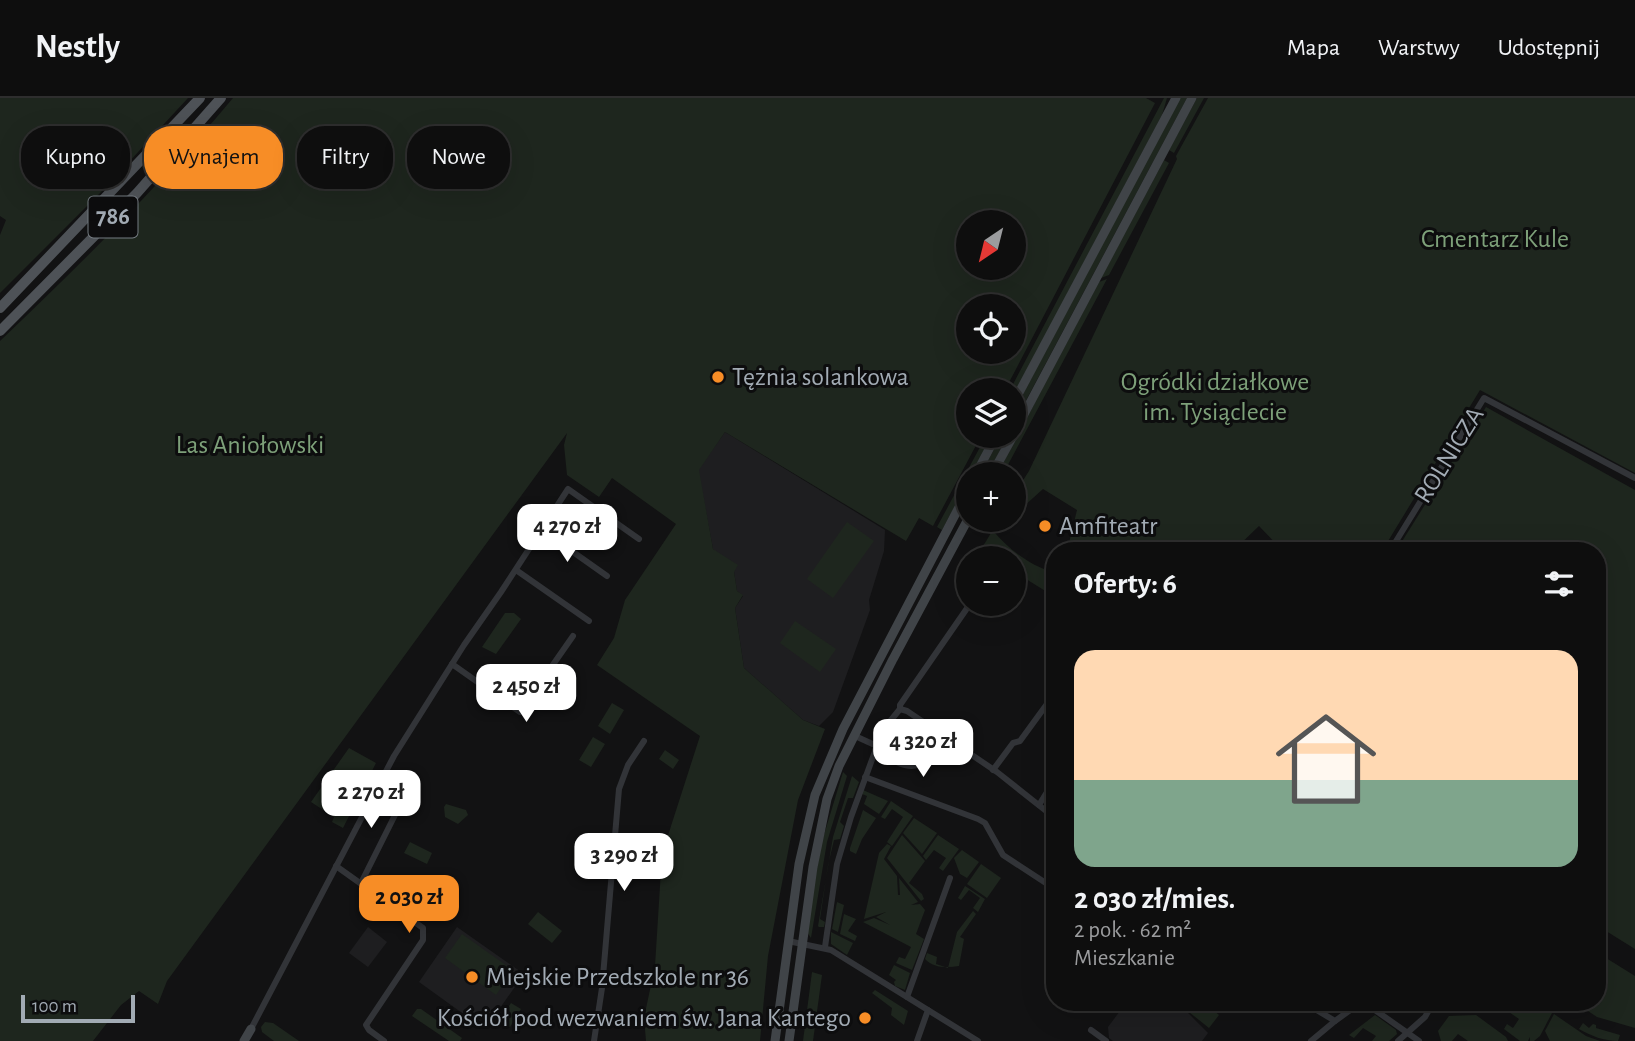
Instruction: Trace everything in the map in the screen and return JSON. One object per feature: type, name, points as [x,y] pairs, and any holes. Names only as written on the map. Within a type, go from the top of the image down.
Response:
[{"type":"main road","name":"786","points":[[0,308],[200,98]]},
{"type":"main road","name":"786","points":[[0,331],[137,193],[222,98]]},
{"type":"street","points":[[1026,380],[1176,98]]},
{"type":"street","points":[[1026,411],[1192,98]]},
{"type":"street","name":"ROLNICZA","points":[[1395,542],[1483,398],[1635,478]]},
{"type":"street","points":[[244,1041],[394,756],[568,489],[639,539]]},
{"type":"street","points":[[775,1041],[806,832],[816,795],[843,729],[956,513]]},
{"type":"street","points":[[542,530],[607,576]]},
{"type":"street","points":[[789,1041],[813,867],[827,799],[839,766],[961,532]]},
{"type":"street","points":[[516,570],[589,621]]},
{"type":"street","points":[[825,947],[836,864],[876,748],[900,705],[961,616]]},
{"type":"street","points":[[452,664],[520,712],[573,636]]},
{"type":"street","points":[[993,770],[1013,743],[1020,741],[1046,705]]},
{"type":"street","points":[[900,709],[907,711],[993,770],[1046,811]]},
{"type":"street","points":[[855,736],[908,767],[916,767],[926,759],[928,748],[923,740],[898,725],[884,730]]},
{"type":"street","points":[[594,1041],[602,988],[619,789],[628,765],[644,740]]},
{"type":"street","points":[[865,777],[985,823],[1003,855],[1046,883]]},
{"type":"street","points":[[361,883],[404,797],[379,785]]},
{"type":"street","points":[[1039,805],[1046,794]]},
{"type":"street","points":[[337,866],[423,928],[423,940],[366,1025],[384,1041]]},
{"type":"street","points":[[907,997],[950,878]]},
{"type":"street","points":[[788,941],[825,947],[978,1041]]},
{"type":"street","points":[[916,1041],[928,1010]]},
{"type":"street","points":[[1318,1011],[1335,1021]]},
{"type":"street","points":[[1311,1041],[1351,1011]]},
{"type":"street","points":[[1375,1011],[1419,1041]]},
{"type":"street","points":[[1398,1041],[1428,1011]]},
{"type":"street","points":[[1091,1030],[1106,1041]]},
{"type":"shaded area","points":[[725,432],[885,530],[884,551],[869,600],[870,610],[833,712],[819,726],[803,720],[744,668],[735,608],[743,596],[737,591],[734,572],[713,549],[698,470]]},
{"type":"shaded area","points":[[368,927],[387,942],[368,967],[349,953]]},
{"type":"shaded area","name":"Miejskie Przedszkole nr 36","points":[[457,927],[524,974],[493,1018],[484,1012],[476,1023],[419,982]]},
{"type":"shaded area","points":[[1120,1011],[1186,1011],[1208,1033],[1202,1041],[1113,1041],[1109,1038],[1108,1027]]},
{"type":"green space","points":[[0,98],[188,98],[162,126],[144,126],[144,146],[130,161],[130,126],[21,126],[21,189],[104,189],[0,293],[0,235],[6,220],[0,216]]},
{"type":"green space","name":"Las Aniołowski","points":[[233,98],[1146,98],[1155,103],[1026,350],[1026,294],[956,294],[956,364],[1019,364],[1011,378],[956,378],[956,448],[975,448],[967,462],[956,462],[956,483],[933,526],[919,518],[906,541],[725,432],[699,470],[713,549],[738,565],[734,572],[737,591],[743,595],[735,608],[744,668],[803,720],[825,729],[798,800],[768,956],[760,1041],[646,1041],[644,1018],[655,966],[662,854],[700,736],[597,665],[614,638],[625,600],[676,524],[612,478],[599,497],[567,475],[564,445],[567,433],[167,981],[158,1004],[139,991],[121,1005],[93,1041],[0,1041],[0,341],[152,189],[283,189],[283,126],[209,126]]},
{"type":"green space","points":[[1164,98],[1167,98],[1162,115],[1023,378],[1016,378]]},
{"type":"green space","points":[[1180,98],[1187,98],[1026,401],[1026,388]]},
{"type":"green space","points":[[1197,98],[1204,98],[1174,153],[1169,150]]},
{"type":"green space","points":[[1208,98],[1635,98],[1635,473],[1480,390],[1387,542],[1274,542],[1259,526],[1242,542],[1069,542],[1077,510],[1043,489],[1026,504],[1026,476],[1177,159],[1176,156]]},
{"type":"green space","points":[[1164,160],[1169,163],[1109,275],[1101,278]]},
{"type":"green space","points":[[1107,279],[1026,431],[1026,419],[1099,282]]},
{"type":"green space","points":[[1486,407],[1635,490],[1635,949],[1606,931],[1606,542],[1402,542]]},
{"type":"green space","points":[[980,448],[986,448],[978,462],[972,462]]},
{"type":"green space","points":[[995,448],[1001,448],[994,462],[987,462]]},
{"type":"green space","points":[[1011,448],[1017,448],[1009,462],[1003,462]]},
{"type":"green space","points":[[956,492],[956,504],[942,530],[937,527]]},
{"type":"green space","points":[[575,511],[588,521],[580,533],[567,524]]},
{"type":"green space","points":[[847,522],[874,541],[833,598],[807,579]]},
{"type":"green space","points":[[992,532],[1008,546],[983,546]]},
{"type":"green space","points":[[1026,560],[1046,570],[1046,591],[1026,579]]},
{"type":"green space","points":[[505,613],[514,613],[521,619],[496,654],[482,647]]},
{"type":"green space","points":[[795,621],[836,649],[820,672],[780,643]]},
{"type":"green space","points":[[612,703],[624,710],[610,734],[598,726]]},
{"type":"green space","points":[[593,737],[605,744],[591,767],[579,760]]},
{"type":"green space","points":[[349,748],[376,763],[343,828],[332,822],[334,817],[311,802]]},
{"type":"green space","points":[[665,750],[679,760],[673,769],[659,759]]},
{"type":"green space","points":[[843,772],[847,776],[827,842],[811,938],[807,932],[820,848]]},
{"type":"green space","points":[[852,776],[859,782],[853,798],[848,798],[840,822],[844,826],[840,839],[834,840],[829,861],[833,837]]},
{"type":"green space","points":[[863,790],[888,801],[879,814],[864,804],[867,796],[862,794]]},
{"type":"green space","points":[[891,801],[913,816],[892,846],[887,842],[903,817],[892,809],[885,819],[881,817]]},
{"type":"green space","points":[[446,804],[466,810],[468,815],[458,824],[445,817]]},
{"type":"green space","points":[[863,810],[876,818],[856,854],[850,851],[850,848]]},
{"type":"green space","points":[[914,818],[937,833],[922,854],[903,833]]},
{"type":"green space","points":[[902,835],[925,861],[909,883],[922,894],[924,899],[921,901],[887,858]]},
{"type":"green space","points":[[938,835],[959,849],[943,871],[939,868],[946,858],[934,850],[926,860],[923,856]]},
{"type":"green space","points":[[410,842],[432,853],[427,864],[404,853]]},
{"type":"green space","points":[[887,844],[891,846],[884,859],[897,876],[898,895],[899,878],[918,902],[911,905],[920,904],[925,910],[916,934],[924,939],[912,970],[896,963],[899,957],[905,959],[911,947],[863,922],[874,918],[890,925],[876,917],[886,912],[864,919],[879,853]]},
{"type":"green space","points":[[962,850],[979,862],[967,878],[960,874],[954,858]]},
{"type":"green space","points":[[981,864],[1001,878],[987,898],[967,884]]},
{"type":"green space","points":[[826,879],[820,919],[825,922],[824,927],[819,927],[818,926]]},
{"type":"green space","points":[[965,886],[985,899],[978,912],[973,908],[980,898],[969,890],[961,900],[958,898]]},
{"type":"green space","points":[[837,902],[844,905],[838,932],[832,929]]},
{"type":"green space","points":[[973,911],[976,914],[960,937],[964,939],[959,966],[948,967],[957,932]]},
{"type":"green space","points":[[538,912],[562,931],[552,943],[528,924]]},
{"type":"green space","points":[[844,914],[856,919],[848,931],[857,936],[855,941],[840,934]]},
{"type":"green space","points":[[831,932],[853,943],[847,955],[831,944]]},
{"type":"green space","points":[[462,934],[513,970],[496,995],[445,958]]},
{"type":"green space","points":[[927,953],[937,957],[936,964],[945,967],[928,962],[925,959]]},
{"type":"green space","points":[[1606,958],[1635,976],[1635,1028],[1597,1017],[1588,1011],[1606,1011]]},
{"type":"green space","points":[[894,965],[910,973],[905,990],[895,986],[896,980],[889,975]]},
{"type":"green space","points":[[812,972],[822,975],[813,1041],[803,1041]]},
{"type":"green space","points":[[875,990],[908,1011],[904,1025],[891,1015],[892,1008],[872,993]]},
{"type":"green space","points":[[511,1003],[521,1009],[510,1027],[499,1021]]},
{"type":"green space","points":[[417,1009],[421,1009],[462,1038],[460,1041],[449,1041],[412,1016]]},
{"type":"green space","points":[[1188,1011],[1214,1011],[1219,1015],[1209,1028]]},
{"type":"green space","points":[[1508,1011],[1552,1013],[1540,1036],[1534,1041],[1530,1041],[1530,1037],[1528,1041],[1520,1041],[1504,1029],[1507,1024],[1513,1028],[1519,1019]]},
{"type":"green space","points":[[1554,1014],[1586,1036],[1600,1041],[1550,1041],[1545,1031]]},
{"type":"green space","points":[[1375,1015],[1396,1030],[1397,1034],[1389,1041],[1372,1041],[1376,1036],[1363,1028],[1354,1038],[1349,1035]]},
{"type":"green space","points":[[1476,1015],[1508,1041],[1468,1041],[1458,1034],[1452,1041],[1441,1041],[1438,1031],[1449,1016]]},
{"type":"green space","points":[[265,1022],[273,1023],[299,1041],[274,1041],[262,1032],[261,1027]]},
{"type":"green space","points":[[1583,1023],[1589,1028],[1593,1024],[1596,1028],[1620,1035],[1618,1041],[1584,1032],[1579,1029]]},
{"type":"place","name":"Tężnia solankowa","points":[[718,377]]},
{"type":"place","name":"Amfiteatr","points":[[1045,526]]},
{"type":"place","name":"Miejskie Przedszkole nr 36","points":[[472,977]]},
{"type":"place","name":"Kościół pod wezwaniem św. Jana Kantego","points":[[865,1018]]},
{"type":"park label","name":"Cmentarz Kule","points":[[1495,239]]},
{"type":"park label","name":"Ogródki działkowe im. Tysiąclecie","points":[[1215,397]]}]
